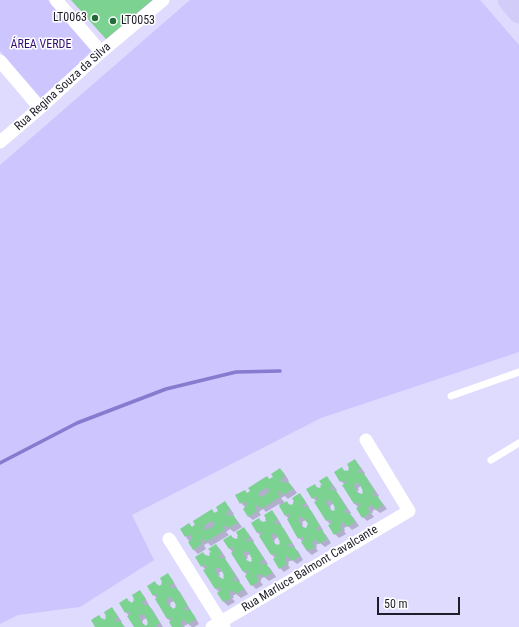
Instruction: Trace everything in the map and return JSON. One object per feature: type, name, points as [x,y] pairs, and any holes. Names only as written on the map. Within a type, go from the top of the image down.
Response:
[{"type":"main road","points":[[508,0],[519,13]]},
{"type":"street","points":[[56,0],[101,52]]},
{"type":"street","name":"Rua Regina Souza da Silva","points":[[0,142],[40,108],[101,52],[163,0]]},
{"type":"street","points":[[0,61],[40,108]]},
{"type":"street","name":"Rua Marluce Balmont Cavalcante","points":[[219,625],[409,511],[366,440]]},
{"type":"street","points":[[169,539],[219,625]]},
{"type":"lane","points":[[451,396],[519,372]]},
{"type":"lane","points":[[491,460],[519,443]]},
{"type":"green space","name":"ÁREA VERDE","points":[[0,0],[48,0],[93,52],[41,98],[0,51]]},
{"type":"green space","points":[[190,0],[480,0],[519,45],[519,352],[321,418],[132,515],[154,560],[80,607],[18,615],[0,624],[0,165]]},
{"type":"building","points":[[71,0],[152,0],[106,39]]},
{"type":"building","points":[[355,459],[361,469],[358,471],[360,474],[363,472],[375,492],[372,494],[374,497],[377,495],[383,505],[375,510],[373,506],[371,507],[371,505],[368,507],[370,513],[362,518],[356,508],[360,506],[358,502],[354,504],[342,485],[346,483],[344,480],[340,482],[334,472],[342,467],[344,471],[349,470],[347,464]],"holes":[[[359,483],[363,491],[361,494],[358,494],[354,486],[354,484]]]},
{"type":"building","points":[[280,468],[285,476],[281,480],[282,483],[288,481],[293,489],[283,495],[281,491],[278,493],[280,497],[261,509],[259,505],[255,507],[257,511],[248,517],[243,509],[247,504],[246,502],[244,503],[243,501],[240,504],[235,495],[245,490],[247,493],[250,491],[248,488],[267,476],[269,479],[273,477],[271,474]],"holes":[[[266,488],[268,488],[270,490],[268,491],[269,492],[260,497],[258,494],[260,493],[259,492]]]},
{"type":"building","points":[[327,476],[333,486],[330,488],[332,491],[335,489],[347,509],[344,511],[346,514],[349,512],[355,522],[347,527],[343,522],[340,526],[342,530],[334,535],[328,525],[332,523],[330,519],[326,521],[314,502],[318,500],[316,496],[312,499],[306,489],[315,484],[317,488],[321,487],[320,485],[322,485],[319,481]],"holes":[[[331,500],[335,508],[333,511],[331,511],[326,503],[326,501]]]},
{"type":"building","points":[[300,493],[306,503],[302,505],[304,508],[308,506],[320,526],[316,528],[318,531],[322,529],[327,539],[319,544],[315,539],[312,543],[315,547],[307,551],[301,542],[304,540],[302,536],[298,539],[287,519],[290,517],[288,513],[285,516],[279,506],[287,501],[289,505],[293,504],[294,502],[292,498]],"holes":[[[301,516],[302,518],[303,517],[308,524],[305,528],[303,528],[298,520]]]},
{"type":"building","points":[[225,501],[230,509],[226,514],[227,516],[229,515],[229,517],[233,514],[238,523],[228,528],[226,525],[223,527],[225,530],[206,542],[204,539],[200,541],[202,544],[193,550],[188,542],[192,538],[191,535],[185,537],[180,529],[189,523],[192,527],[195,525],[193,521],[212,509],[214,513],[218,511],[216,507]],"holes":[[[211,521],[215,524],[213,525],[214,526],[207,530],[203,528]]]},
{"type":"building","points":[[272,510],[278,520],[274,522],[276,525],[280,523],[292,543],[288,545],[290,548],[294,546],[300,556],[292,561],[287,556],[285,560],[287,564],[279,569],[273,559],[276,557],[274,553],[271,555],[259,536],[262,534],[260,530],[257,533],[251,523],[259,518],[261,522],[266,521],[264,515]],"holes":[[[273,533],[274,535],[276,534],[280,544],[275,544],[271,537]]]},
{"type":"building","points":[[244,527],[250,537],[246,539],[248,542],[252,540],[264,559],[260,562],[263,565],[266,563],[272,573],[264,577],[262,574],[260,575],[260,573],[257,575],[259,581],[251,586],[245,576],[248,573],[246,570],[243,572],[231,553],[234,551],[233,547],[229,549],[223,540],[231,535],[233,539],[238,538],[236,532]],"holes":[[[246,550],[246,552],[248,551],[252,561],[247,561],[243,554]]]},
{"type":"building","points":[[216,544],[222,554],[219,556],[221,559],[224,557],[236,577],[233,579],[235,582],[238,580],[244,589],[236,594],[232,590],[229,592],[231,598],[223,602],[217,593],[221,590],[219,587],[215,589],[203,570],[207,568],[205,564],[201,567],[195,557],[203,552],[205,556],[210,555],[209,553],[211,552],[208,549]],"holes":[[[218,567],[219,569],[220,568],[224,575],[224,578],[222,579],[215,571]]]},
{"type":"building","points":[[168,573],[174,583],[170,585],[172,589],[176,587],[188,606],[184,608],[186,611],[190,609],[196,619],[188,624],[185,620],[181,621],[182,623],[180,623],[183,627],[172,627],[169,622],[172,620],[170,617],[167,619],[155,599],[158,597],[156,594],[153,596],[147,586],[155,581],[159,586],[162,584],[160,578]],"holes":[[[171,597],[176,605],[173,609],[166,601],[168,600],[167,598]]]},
{"type":"building","points":[[140,590],[146,600],[142,602],[145,606],[148,604],[160,623],[156,625],[157,627],[134,627],[127,616],[131,614],[128,611],[125,613],[119,603],[127,598],[131,603],[134,601],[132,595]],"holes":[[[144,614],[148,622],[145,626],[139,617],[139,615]]]},
{"type":"building","points":[[112,607],[118,617],[115,619],[117,623],[120,620],[124,627],[95,627],[91,620],[99,615],[104,620],[106,616],[104,612]]},
{"type":"waterway","points":[[0,463],[77,423],[166,389],[236,372],[280,371]]},
{"type":"place","name":"LT0063","points":[[95,18]]},
{"type":"place","name":"LT0053","points":[[113,21]]}]
